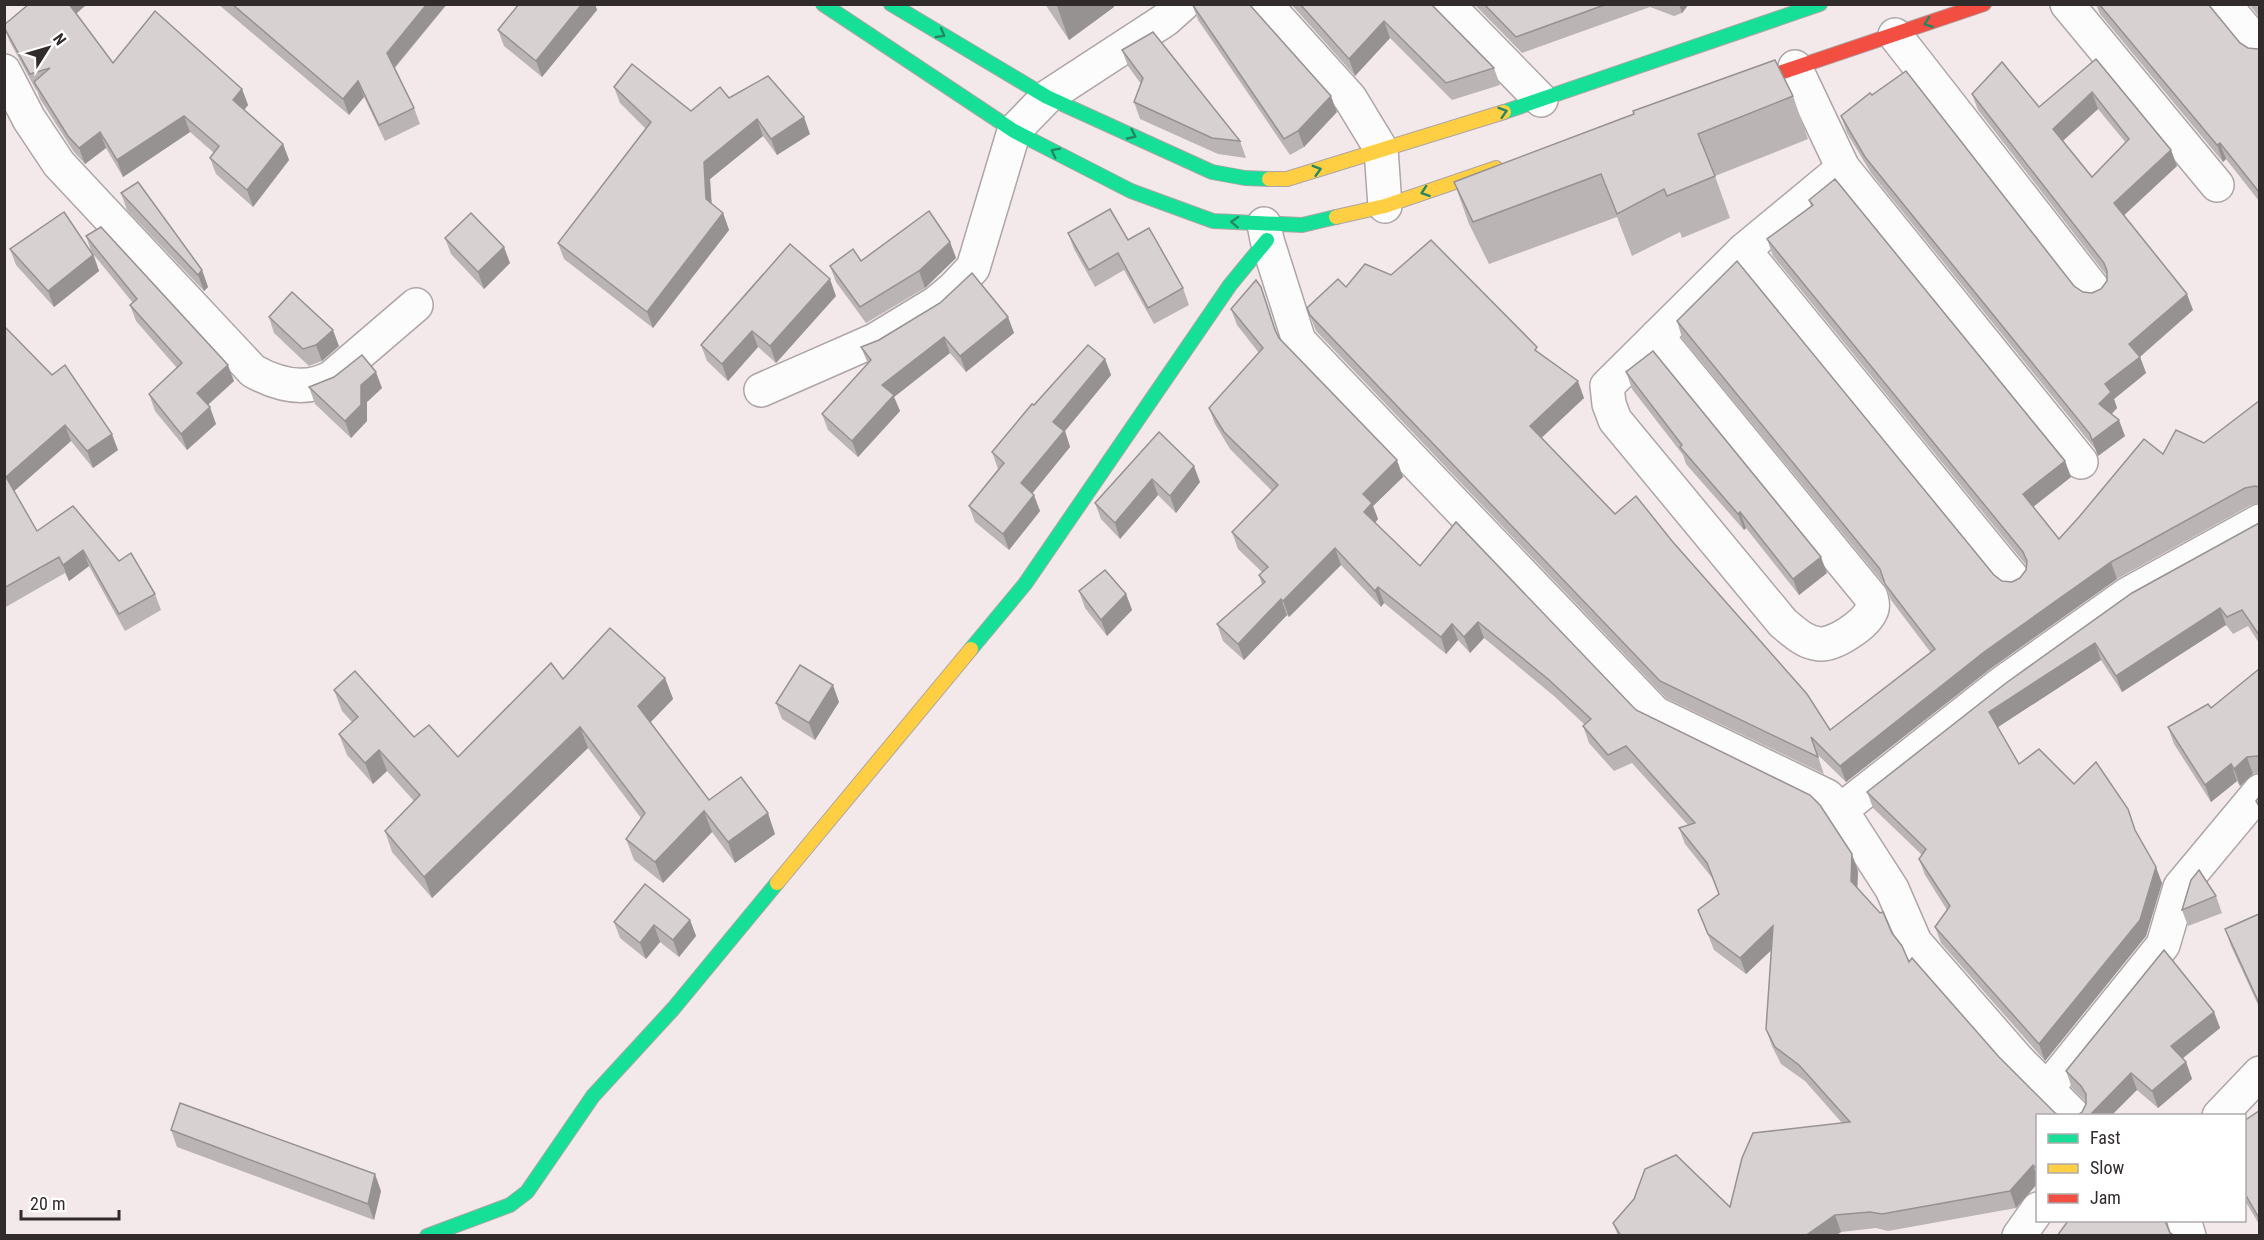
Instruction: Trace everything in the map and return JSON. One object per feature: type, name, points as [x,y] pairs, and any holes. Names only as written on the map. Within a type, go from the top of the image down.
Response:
[{"type":"street","points":[[823,4],[1014,131],[1131,191],[1213,221],[1266,232],[1385,206],[1506,165]]},
{"type":"street","points":[[891,4],[1047,97],[1212,172],[1234,176],[1287,179],[1541,100],[1802,7]]},
{"type":"street","points":[[761,390],[875,340],[936,303],[960,282],[973,268],[1014,131],[1047,97],[1165,20],[1183,4]]},
{"type":"street","points":[[1265,4],[1350,98],[1381,149],[1385,206]]},
{"type":"street","points":[[1447,4],[1541,100]]},
{"type":"street","points":[[1728,90],[1984,4]]},
{"type":"street","points":[[2067,4],[2217,185]]},
{"type":"street","points":[[2224,4],[2259,47]]},
{"type":"street","points":[[1895,35],[2095,291]]},
{"type":"street","points":[[1795,67],[1843,168],[2081,462]]},
{"type":"street","points":[[4,71],[29,119],[59,164],[253,371],[268,380],[308,386],[321,383],[332,377],[416,305]]},
{"type":"street","points":[[1657,336],[1871,597],[1873,606],[1870,614],[1839,640],[1822,645],[1804,640],[1783,623],[1616,420],[1609,404],[1607,386],[1657,336],[1744,250],[1843,168]]},
{"type":"street","points":[[1266,232],[1299,341],[1655,713],[1827,796],[1841,810],[1892,889],[1915,942],[2019,1061],[2072,1114]]},
{"type":"street","points":[[427,1236],[510,1205],[527,1192],[593,1096],[674,1009],[1025,584],[1266,232]]},
{"type":"street","points":[[1744,250],[2014,580]]},
{"type":"street","points":[[1841,810],[2001,684],[2119,600],[2259,521]]},
{"type":"street","points":[[2046,1090],[2163,945],[2180,886],[2259,791]]},
{"type":"street","points":[[2221,1114],[2259,1073]]},
{"type":"street","points":[[2019,1236],[2036,1210]]},
{"type":"building","points":[[29,4],[69,4],[113,63],[155,11],[242,89],[233,100],[283,144],[247,190],[210,158],[219,146],[184,116],[117,160],[100,132],[79,148],[68,136],[34,82],[50,68],[30,74],[4,27]]},
{"type":"building","points":[[232,4],[427,4],[387,53],[414,108],[379,125],[358,81],[343,99]]},
{"type":"building","points":[[519,4],[582,4],[536,61],[498,30]]},
{"type":"building","points":[[1192,4],[1249,4],[1331,96],[1298,131],[1284,139]]},
{"type":"building","points":[[1300,4],[1431,4],[1494,68],[1446,83],[1384,21],[1349,59]]},
{"type":"building","points":[[1484,4],[1607,4],[1516,37]]},
{"type":"building","points":[[2099,4],[2208,4],[2240,43],[2248,48],[2259,48],[2259,192],[2220,143],[2217,145]]},
{"type":"building","points":[[1153,32],[1240,141],[1212,138],[1134,102],[1143,78],[1122,50]]},
{"type":"building","points":[[2096,59],[2171,150],[2114,203],[2187,294],[2129,344],[2140,357],[2105,384],[2111,392],[2099,404],[2119,420],[2092,440],[2090,434],[1865,157],[1841,116],[1870,93],[1872,95],[1906,71],[2074,286],[2083,292],[2092,293],[2101,289],[2107,281],[2104,263],[1972,94],[2002,62],[2039,107]],"holes":[[[2092,92],[2129,139],[2092,177],[2053,129]]]},
{"type":"building","points":[[1775,60],[1793,96],[1698,134],[1715,176],[1667,196],[1664,189],[1617,214],[1601,174],[1473,222],[1454,182],[1634,114],[1633,111]]},
{"type":"building","points":[[632,64],[691,111],[720,87],[729,98],[768,76],[804,117],[771,139],[757,119],[704,162],[706,199],[723,213],[647,312],[558,243],[651,122],[614,87]]},
{"type":"building","points":[[1835,179],[2065,461],[2023,494],[2059,539],[2144,439],[2163,454],[2176,430],[2204,443],[2259,401],[2259,487],[2245,488],[2111,562],[1984,652],[1840,766],[1811,737],[1818,757],[1660,681],[1310,315],[1307,308],[1338,279],[1346,287],[1365,264],[1391,275],[1431,240],[1537,347],[1535,350],[1578,381],[1530,426],[1615,514],[1636,496],[1672,541],[1807,694],[1830,730],[1935,649],[1885,584],[1880,569],[1677,321],[1737,261],[1994,575],[2002,581],[2012,582],[2020,578],[2026,570],[2027,561],[2023,552],[1767,239],[1813,205],[1809,200]]},
{"type":"building","points":[[138,182],[202,270],[198,275],[121,193]]},
{"type":"building","points":[[1110,209],[1128,240],[1149,228],[1183,288],[1148,308],[1118,253],[1089,270],[1068,233]]},
{"type":"building","points":[[929,211],[950,242],[919,271],[860,307],[830,266],[853,249],[861,261]]},
{"type":"building","points":[[64,212],[93,255],[48,291],[10,249]]},
{"type":"building","points":[[471,213],[504,247],[478,272],[445,238]]},
{"type":"building","points":[[101,227],[228,365],[197,393],[210,407],[181,434],[149,394],[182,363],[130,305],[137,299],[86,236]]},
{"type":"building","points":[[790,244],[830,279],[770,346],[752,331],[722,364],[701,345]]},
{"type":"building","points":[[972,273],[1008,317],[960,356],[944,337],[882,385],[894,395],[852,441],[822,414],[871,360],[861,347],[879,340],[940,303]]},
{"type":"building","points":[[1256,280],[1261,287],[1279,338],[1397,460],[1363,494],[1372,503],[1364,512],[1420,566],[1456,522],[1636,710],[1810,795],[1820,805],[1852,854],[1851,881],[1880,913],[1883,912],[1909,962],[1912,958],[1999,1057],[2057,1114],[2036,1114],[2036,1168],[2033,1165],[2010,1191],[1882,1214],[1870,1212],[1835,1215],[1805,1236],[1621,1236],[1613,1223],[1634,1199],[1645,1169],[1676,1155],[1730,1207],[1742,1158],[1753,1133],[1850,1122],[1799,1065],[1775,1047],[1766,1029],[1773,926],[1740,958],[1708,934],[1698,910],[1719,894],[1707,863],[1679,828],[1695,823],[1626,746],[1608,755],[1583,726],[1591,719],[1548,679],[1478,622],[1464,637],[1452,624],[1441,637],[1378,587],[1375,591],[1335,548],[1238,644],[1217,624],[1265,582],[1259,575],[1268,567],[1232,532],[1278,485],[1224,432],[1209,408],[1263,348],[1231,309]]},
{"type":"building","points":[[292,292],[333,330],[316,345],[303,349],[269,317]]},
{"type":"building","points":[[4,326],[52,375],[65,365],[112,434],[87,451],[65,425],[6,477],[37,531],[73,506],[119,561],[131,553],[155,594],[119,614],[83,550],[63,565],[59,557],[4,588]]},
{"type":"building","points":[[1088,345],[1105,359],[1053,422],[1064,431],[1021,483],[1034,495],[1003,534],[969,506],[1004,463],[992,452],[1032,404],[1034,405]]},
{"type":"building","points":[[1653,351],[1821,557],[1793,579],[1740,512],[1738,514],[1680,447],[1682,445],[1626,372]]},
{"type":"building","points":[[362,355],[376,372],[361,385],[361,405],[345,421],[309,387],[334,377]]},
{"type":"building","points":[[1159,432],[1194,466],[1170,496],[1152,479],[1115,523],[1095,503]]},
{"type":"building","points":[[2259,523],[2259,635],[2242,610],[2227,617],[2220,608],[2116,676],[2095,643],[1989,712],[2019,764],[2039,749],[2074,784],[2096,762],[2128,809],[2135,830],[2156,867],[2140,920],[2039,1044],[1935,927],[1950,906],[1919,859],[1926,849],[1867,792],[2006,683],[2132,593]]},
{"type":"building","points":[[1105,570],[1126,594],[1101,620],[1079,591]]},
{"type":"building","points":[[610,628],[665,678],[638,706],[709,800],[741,777],[768,813],[728,842],[704,811],[655,862],[626,839],[645,813],[580,727],[424,877],[385,831],[420,795],[379,750],[365,763],[339,734],[358,717],[334,690],[355,671],[414,737],[429,725],[458,757],[551,663],[563,679]]},
{"type":"building","points":[[800,665],[833,685],[809,723],[776,703]]},
{"type":"building","points":[[2259,669],[2259,757],[2247,757],[2234,769],[2231,764],[2205,785],[2168,727],[2208,704],[2211,708]]},
{"type":"building","points":[[2199,870],[2216,896],[2182,910],[2191,880]]},
{"type":"building","points":[[645,884],[690,920],[673,940],[654,925],[640,943],[614,922]]},
{"type":"building","points":[[2259,914],[2259,1003],[2225,929]]},
{"type":"building","points":[[2164,950],[2214,1012],[2171,1046],[2186,1062],[2152,1091],[2131,1073],[2091,1114],[2079,1114],[2086,1104],[2086,1094],[2066,1071]]},
{"type":"building","points":[[180,1103],[375,1174],[368,1204],[171,1130]]},
{"type":"building","points":[[2259,1111],[2259,1218],[2246,1195],[2246,1120]]},
{"type":"building","points":[[2067,1222],[2165,1222],[2170,1233],[2175,1236],[2057,1236]]},
{"type":"traffic: fast","points":[[823,4],[1014,131],[1131,191],[1213,221],[1302,225],[1336,217]]},
{"type":"traffic: fast","points":[[891,4],[1047,97],[1212,172],[1245,178],[1269,179]]},
{"type":"traffic: fast","points":[[1504,112],[1820,4]]},
{"type":"traffic: fast","points":[[971,649],[1025,584],[1230,285],[1267,240]]},
{"type":"traffic: fast","points":[[427,1236],[510,1205],[527,1192],[593,1096],[673,1009],[777,883]]},
{"type":"traffic: slow","points":[[1269,179],[1287,179],[1504,112]]},
{"type":"traffic: slow","points":[[1336,217],[1385,206],[1496,168]]},
{"type":"traffic: slow","points":[[777,883],[971,649]]},
{"type":"traffic: jam","points":[[1738,87],[1984,4]]}]
